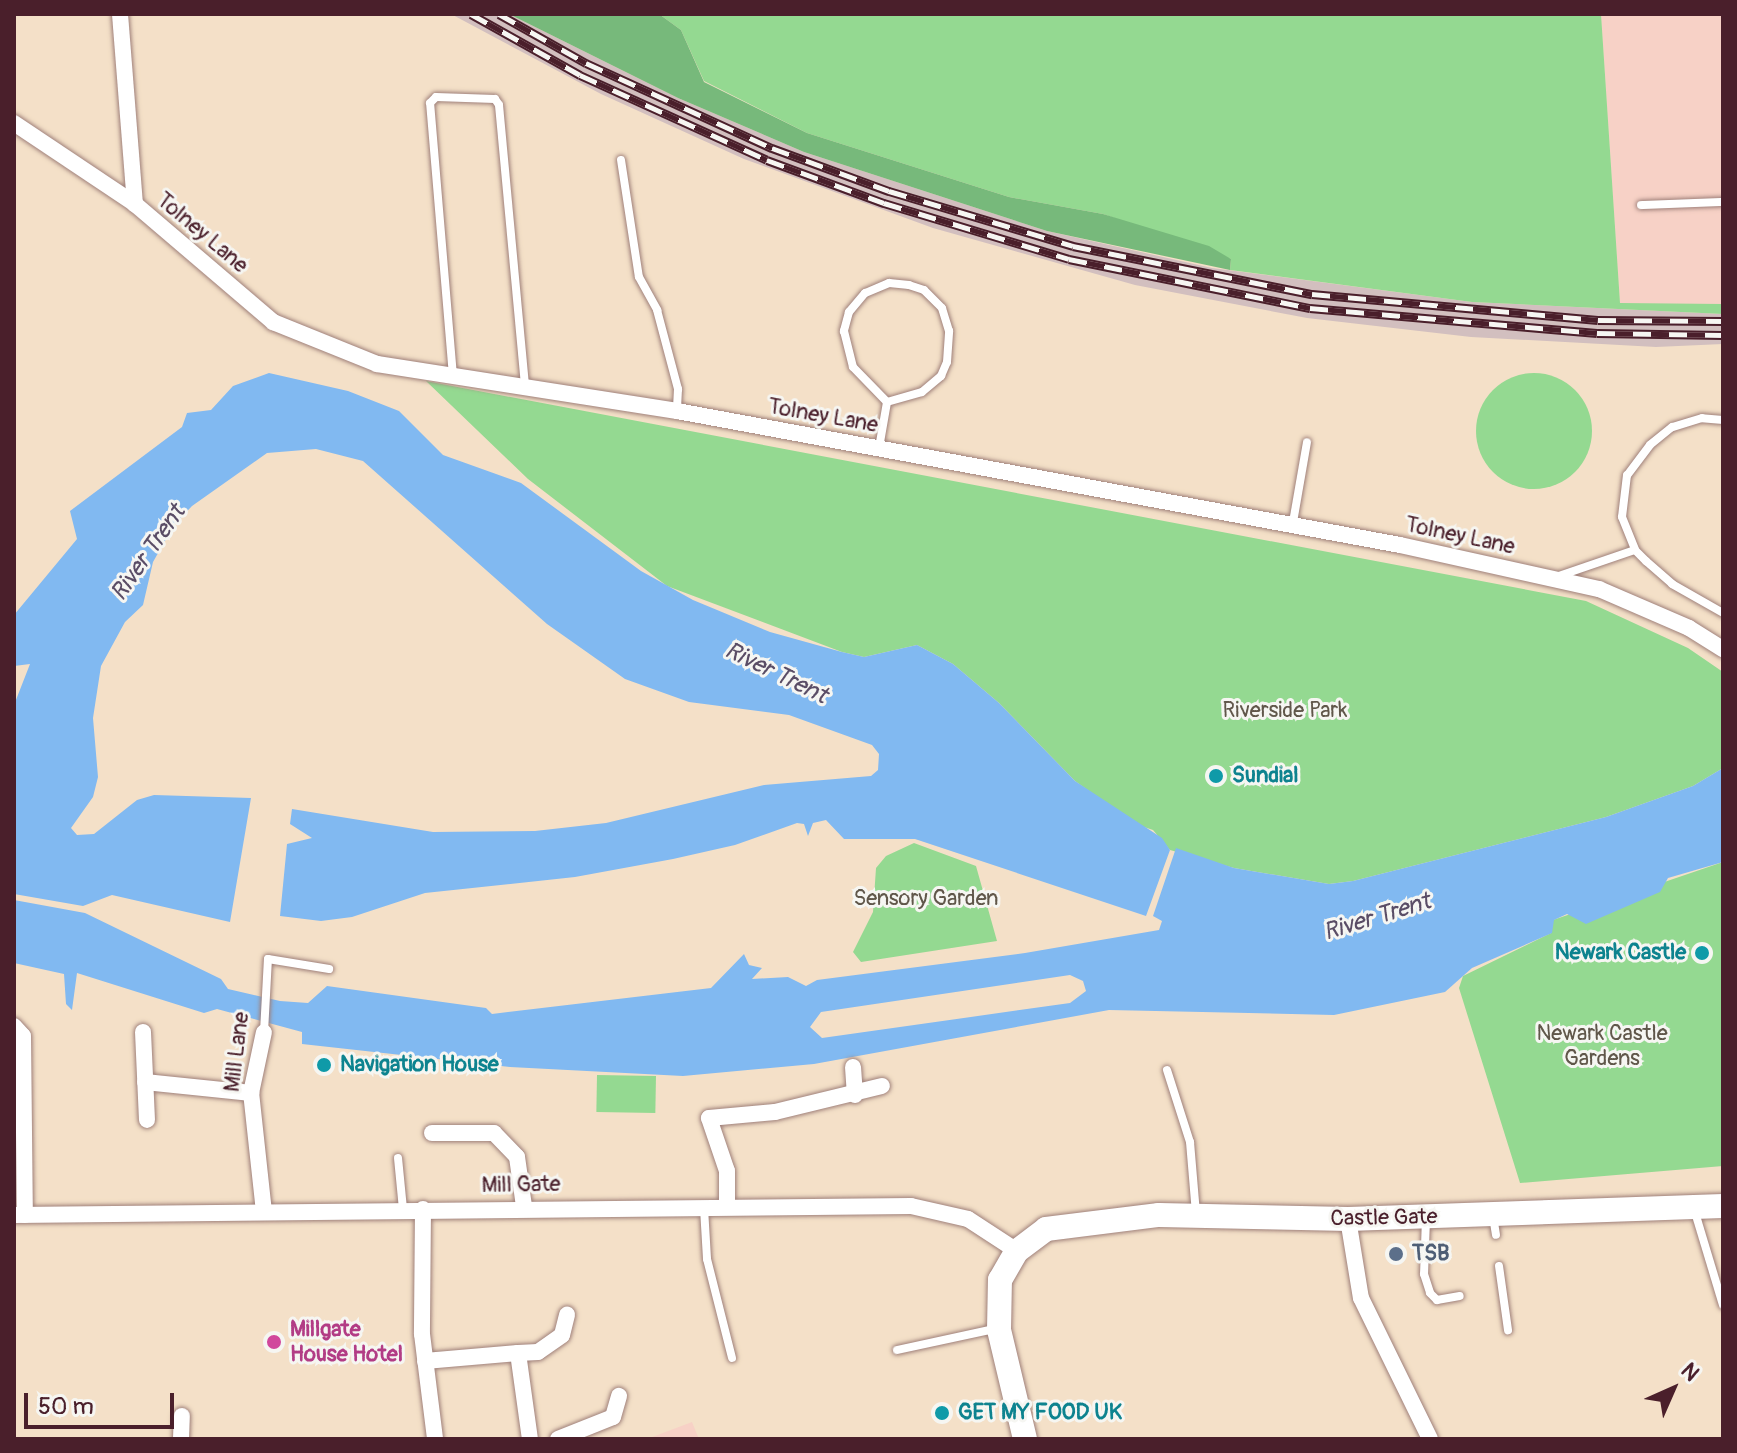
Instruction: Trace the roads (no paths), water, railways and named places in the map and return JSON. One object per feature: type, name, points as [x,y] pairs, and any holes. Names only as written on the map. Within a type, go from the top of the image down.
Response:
[{"type":"main road","name":"Castle Gate","points":[[1017,1251],[1046,1229],[1196,1216],[1426,1217],[1495,1225],[1723,1206]]},
{"type":"main road","points":[[1017,1251],[1000,1280],[998,1328],[1025,1439]]},
{"type":"street","name":"Tolney Lane","points":[[120,14],[135,204],[273,322],[377,364],[677,411],[1552,579],[1599,589],[1723,649]]},
{"type":"street","points":[[14,123],[135,204]]},
{"type":"street","points":[[14,1026],[23,1036],[19,1119],[20,1215]]},
{"type":"street","points":[[143,1032],[147,1120]]},
{"type":"street","name":"Mill Lane","points":[[264,1032],[251,1093],[264,1212]]},
{"type":"street","points":[[853,1067],[855,1095]]},
{"type":"street","points":[[145,1082],[251,1093]]},
{"type":"street","points":[[727,1207],[727,1171],[709,1118],[855,1095],[882,1086]]},
{"type":"street","points":[[432,1133],[494,1133],[517,1157],[524,1206]]},
{"type":"street","name":"Mill Gate","points":[[20,1215],[524,1206],[941,1209],[968,1219],[1017,1251]]},
{"type":"street","points":[[423,1209],[425,1361],[435,1439]]},
{"type":"street","points":[[1348,1219],[1361,1298],[1430,1439]]},
{"type":"street","points":[[425,1361],[538,1352],[562,1335],[567,1315]]},
{"type":"street","points":[[518,1353],[530,1439]]},
{"type":"street","points":[[558,1439],[613,1417],[619,1396]]},
{"type":"street","points":[[181,1439],[182,1416]]},
{"type":"lane","points":[[453,376],[430,103],[436,97],[495,99],[499,105],[525,386]]},
{"type":"lane","points":[[621,160],[639,277],[657,310],[678,389],[677,411]]},
{"type":"lane","points":[[1641,205],[1723,202]]},
{"type":"lane","points":[[889,283],[909,285],[924,290],[942,308],[949,331],[947,362],[941,376],[922,392],[887,402],[853,367],[844,331],[849,312],[865,293],[889,283]]},
{"type":"lane","points":[[879,448],[887,402]]},
{"type":"lane","points":[[1723,420],[1702,418],[1672,427],[1635,461],[1627,475],[1622,517],[1635,550],[1672,584],[1723,613]]},
{"type":"lane","points":[[1292,528],[1307,442]]},
{"type":"lane","points":[[1552,579],[1635,550]]},
{"type":"lane","name":"Mill Lane","points":[[264,1032],[268,959],[329,969]]},
{"type":"lane","points":[[1167,1070],[1190,1142],[1196,1216]]},
{"type":"lane","points":[[398,1158],[403,1209]]},
{"type":"lane","points":[[704,1207],[707,1259],[732,1358]]},
{"type":"lane","points":[[1694,1208],[1723,1305]]},
{"type":"lane","points":[[1426,1217],[1424,1274],[1430,1293],[1437,1300],[1460,1296]]},
{"type":"lane","points":[[1499,1266],[1508,1330]]},
{"type":"lane","points":[[897,1350],[998,1328]]},
{"type":"water","name":"River Trent","points":[[269,373],[348,391],[399,411],[443,455],[521,483],[641,571],[693,600],[770,632],[842,652],[864,657],[917,645],[953,664],[999,703],[1075,781],[1162,838],[1170,850],[1146,916],[915,839],[844,839],[826,820],[813,823],[808,836],[804,824],[797,823],[735,845],[673,859],[575,877],[425,893],[352,917],[321,921],[280,916],[287,844],[312,838],[290,824],[292,809],[433,832],[535,831],[606,823],[764,785],[871,776],[878,770],[879,754],[872,745],[789,715],[689,702],[625,679],[547,624],[363,461],[316,449],[267,453],[192,506],[174,525],[153,562],[143,605],[125,622],[101,666],[93,718],[98,777],[93,797],[71,828],[77,835],[94,834],[137,800],[154,795],[251,798],[230,922],[112,895],[83,906],[14,894],[14,705],[30,664],[14,666],[14,615],[77,539],[70,511],[182,427],[187,413],[211,410],[233,386]]},
{"type":"water","name":"River Trent","points":[[1723,768],[1723,862],[1668,878],[1660,892],[1586,924],[1567,914],[1554,920],[1552,933],[1472,968],[1445,992],[1334,1015],[1109,1010],[814,1064],[683,1076],[510,1067],[302,1044],[302,1032],[217,1009],[204,1013],[77,973],[72,1010],[66,1004],[64,974],[14,963],[14,900],[85,913],[221,979],[228,989],[280,1001],[308,1003],[327,986],[486,1008],[492,1014],[711,988],[744,954],[749,965],[762,968],[752,979],[788,977],[806,986],[817,980],[1025,953],[1159,930],[1162,921],[1153,916],[1176,848],[1234,868],[1329,884],[1353,881],[1606,817],[1693,786]],"holes":[[[1070,975],[1083,981],[1086,991],[1070,1003],[822,1038],[810,1027],[821,1012]]]},
{"type":"railway","points":[[471,14],[580,75],[767,160],[884,203],[1069,259],[1310,308],[1597,333],[1723,335]]},
{"type":"railway","points":[[499,14],[586,63],[772,148],[889,191],[1073,246],[1312,294],[1598,320],[1723,321]]},
{"type":"place","name":"Sundial","points":[[1216,776]]},
{"type":"place","name":"Newark Castle","points":[[1702,953]]},
{"type":"place","name":"Navigation House","points":[[324,1065]]},
{"type":"place","name":"TSB","points":[[1396,1254]]},
{"type":"place","name":"Millgate House Hotel","points":[[274,1342]]},
{"type":"place","name":"GET MY FOOD UK","points":[[942,1413]]},
{"type":"park label","name":"Riverside Park","points":[[1285,711]]},
{"type":"park label","name":"Sensory Garden","points":[[926,899]]},
{"type":"park label","name":"Newark Castle Gardens","points":[[1602,1046]]}]
